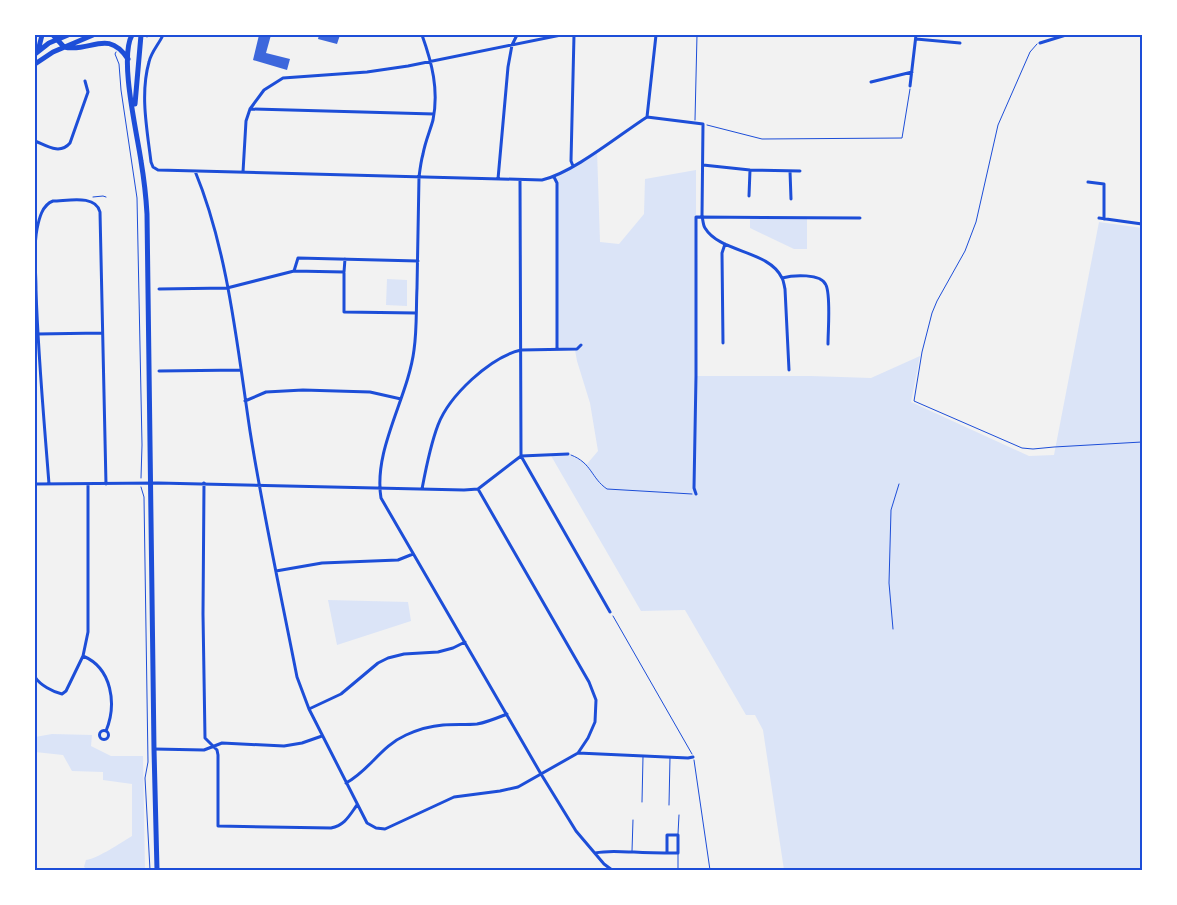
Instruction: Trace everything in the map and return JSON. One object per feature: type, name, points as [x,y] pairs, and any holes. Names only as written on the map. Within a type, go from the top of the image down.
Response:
[{"type":"main road","points":[[36,52],[42,35]]},
{"type":"main road","points":[[36,52],[54,38],[68,35]]},
{"type":"main road","points":[[35,64],[64,46],[93,35]]},
{"type":"main road","points":[[132,35],[128,59],[147,214],[157,870]]},
{"type":"main road","points":[[134,114],[141,35]]},
{"type":"main road","points":[[54,38],[64,46],[78,48],[97,42],[110,43],[120,48],[128,59]]},
{"type":"street","points":[[163,35],[149,61],[144,84],[151,162],[153,167],[158,170],[542,180],[554,177],[573,166],[646,117],[703,124],[702,216],[704,227],[725,244],[760,259],[772,267],[782,278],[785,289],[789,370]]},
{"type":"street","points":[[422,35],[431,61],[435,91],[434,114],[423,153],[419,177],[416,314],[412,359],[388,438],[382,465],[381,498],[576,831],[612,870]]},
{"type":"street","points":[[498,179],[508,68],[512,45],[517,35]]},
{"type":"street","points":[[243,172],[246,121],[250,109],[264,90],[283,78],[367,72],[408,66],[561,35]]},
{"type":"street","points":[[573,166],[571,161],[574,35]]},
{"type":"street","points":[[646,117],[656,35]]},
{"type":"street","points":[[1040,43],[1066,35]]},
{"type":"street","points":[[910,86],[916,37],[960,43]]},
{"type":"street","points":[[872,82],[912,72]]},
{"type":"street","points":[[35,141],[61,149],[70,143],[88,92],[85,81]]},
{"type":"street","points":[[250,109],[434,114]]},
{"type":"street","points":[[703,165],[750,170],[800,171]]},
{"type":"street","points":[[748,196],[750,170]]},
{"type":"street","points":[[195,171],[215,226],[260,485],[297,677],[308,709],[357,805],[367,822],[376,828],[385,829],[454,797],[518,787],[578,753],[588,738],[595,722],[596,700],[594,692],[478,489]]},
{"type":"street","points":[[790,171],[790,199]]},
{"type":"street","points":[[554,177],[557,183],[557,349]]},
{"type":"street","points":[[520,180],[521,456],[610,612]]},
{"type":"street","points":[[1088,182],[1104,184],[1104,219]]},
{"type":"street","points":[[49,484],[38,334],[37,235],[44,206],[53,201],[89,200],[97,205],[100,212],[106,484]]},
{"type":"street","points":[[696,494],[694,488],[696,217],[860,218]]},
{"type":"street","points":[[1099,218],[1142,224]]},
{"type":"street","points":[[723,343],[722,253],[725,244]]},
{"type":"street","points":[[294,271],[298,258],[418,261]]},
{"type":"street","points":[[345,259],[344,312],[416,314]]},
{"type":"street","points":[[159,289],[227,288],[294,271],[344,272]]},
{"type":"street","points":[[782,278],[800,275],[819,278],[827,286],[828,344]]},
{"type":"street","points":[[38,334],[102,333]]},
{"type":"street","points":[[422,489],[426,462],[438,425],[455,398],[483,370],[499,358],[512,352],[521,350],[578,349],[581,345]]},
{"type":"street","points":[[159,370],[241,370]]},
{"type":"street","points":[[246,401],[266,392],[303,390],[370,392],[401,399]]},
{"type":"street","points":[[35,484],[204,483],[478,489],[521,456],[568,454]]},
{"type":"street","points":[[204,483],[203,614],[205,738],[218,755],[218,826],[338,827],[346,821],[357,805]]},
{"type":"street","points":[[35,677],[56,693],[62,694],[66,691],[83,656],[88,632],[88,485]]},
{"type":"street","points":[[276,571],[322,563],[398,560],[413,554]]},
{"type":"street","points":[[308,709],[341,694],[383,660],[404,654],[438,652],[465,642]]},
{"type":"street","points":[[83,656],[93,660],[101,668],[108,681],[111,694],[110,720],[106,731]]},
{"type":"street","points":[[346,783],[358,777],[384,749],[404,736],[423,728],[442,725],[476,724],[491,721],[507,714]]},
{"type":"street","points":[[154,749],[204,750],[222,743],[284,746],[302,743],[322,736]]},
{"type":"street","points":[[578,753],[693,757]]},
{"type":"street","points":[[595,853],[609,850],[632,852],[667,853],[678,853],[678,835],[667,835],[667,853]]},
{"type":"lane","points":[[642,802],[644,756]]},
{"type":"lane","points":[[669,805],[670,757]]},
{"type":"lane","points":[[678,835],[679,815]]},
{"type":"lane","points":[[632,852],[634,820]]},
{"type":"lane","points":[[678,853],[678,870]]},
{"type":"path","points":[[695,123],[696,35]]},
{"type":"path","points":[[1040,43],[1030,52],[1013,88],[996,134],[978,212],[966,251],[932,313],[922,352],[914,401],[1022,448],[1033,449],[1142,442]]},
{"type":"path","points":[[114,54],[119,64],[137,198],[142,445],[141,484],[144,506],[148,762],[145,778],[150,870]]},
{"type":"path","points":[[703,124],[762,139],[902,138],[910,86]]},
{"type":"path","points":[[89,200],[94,196],[106,197]]},
{"type":"path","points":[[568,454],[587,464],[598,481],[607,489],[696,494]]},
{"type":"path","points":[[892,629],[889,583],[891,510],[899,484]]},
{"type":"path","points":[[610,612],[693,757],[710,870]]},
{"type":"shaded area","points":[[597,150],[600,242],[619,244],[644,214],[645,179],[696,170],[696,376],[871,378],[920,356],[911,402],[1029,456],[1054,455],[1099,222],[1142,228],[1142,870],[784,870],[763,730],[755,715],[746,715],[685,610],[641,611],[550,454],[568,454],[587,464],[598,451],[590,403],[575,350],[557,349],[557,183],[554,177]]},
{"type":"shaded area","points":[[750,217],[807,218],[807,249],[794,249],[750,228]]},
{"type":"shaded area","points":[[387,279],[407,280],[407,306],[386,305]]},
{"type":"shaded area","points":[[328,600],[408,602],[411,621],[337,645]]},
{"type":"shaded area","points":[[52,734],[92,735],[91,746],[111,756],[143,756],[145,870],[88,870],[84,867],[86,860],[103,853],[132,836],[132,784],[103,780],[103,772],[72,771],[63,755],[35,752],[35,737]]},
{"type":"building","points":[[259,35],[271,35],[266,53],[290,59],[287,70],[253,60]]},
{"type":"building","points":[[319,35],[340,35],[337,44],[318,39]]}]
